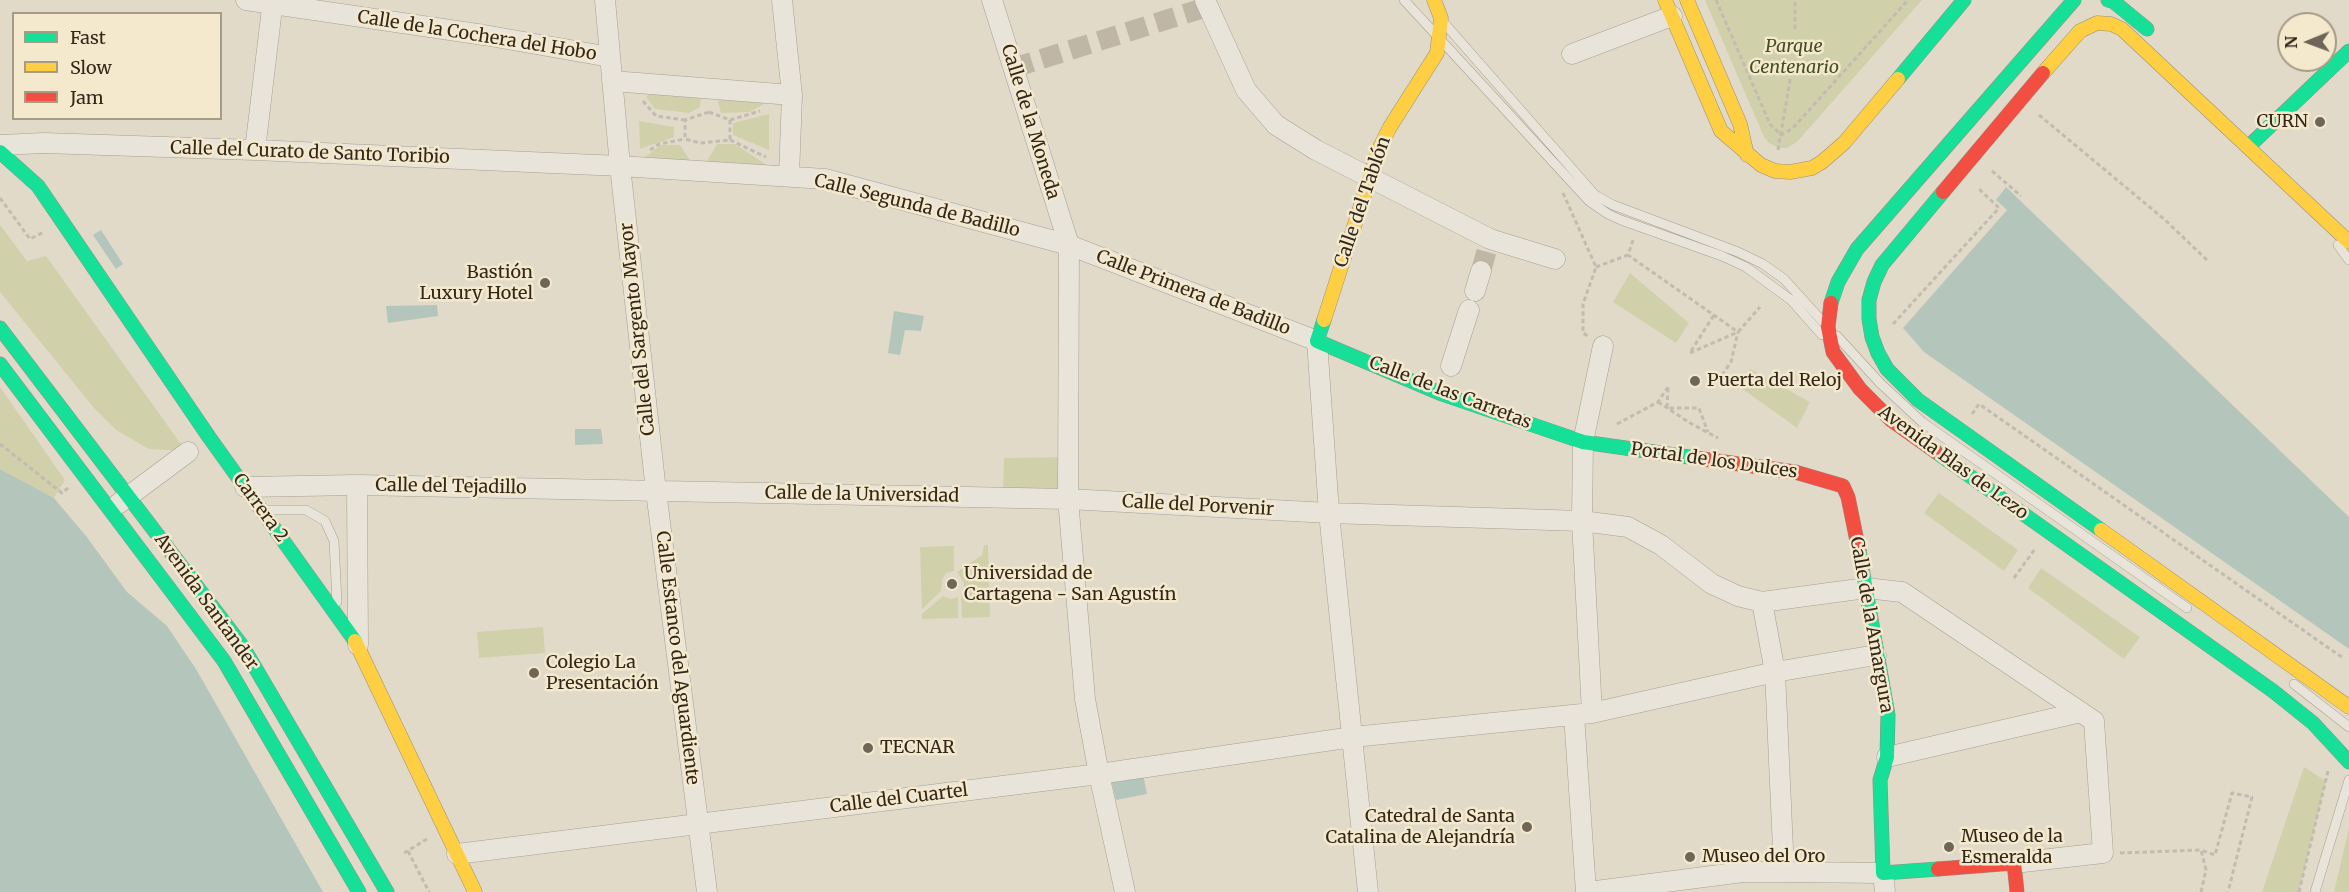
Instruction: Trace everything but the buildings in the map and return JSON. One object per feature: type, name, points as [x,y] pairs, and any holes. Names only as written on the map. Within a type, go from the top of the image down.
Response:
[{"type":"main road","points":[[1434,0],[1440,18],[1440,39]]},
{"type":"main road","points":[[1687,0],[1740,124],[1747,155]]},
{"type":"main road","points":[[1668,8],[1721,131],[1761,165],[1775,171],[1790,172],[1812,168],[1844,143],[1964,0]]},
{"type":"main road","name":"Avenida Blas de Lezo","points":[[2074,0],[1857,249],[1834,292],[1828,327],[1833,352],[1860,389],[1891,420],[2273,691],[2313,723],[2349,762]]},
{"type":"main road","points":[[2108,0],[2114,2],[2154,35]]},
{"type":"main road","name":"Avenida Blas de Lezo","points":[[2349,242],[2122,29],[2111,24],[2097,23],[2080,31],[2072,39],[1882,266],[1869,300],[1869,319],[1872,337],[1887,369],[1918,400],[2349,707]]},
{"type":"main road","name":"Calle del Tablón","points":[[1317,340],[1369,175],[1390,127],[1434,60],[1440,39]]},
{"type":"main road","points":[[2248,147],[2255,131],[2349,51]]},
{"type":"main road","name":"Carrera 2","points":[[0,152],[38,186],[199,444],[245,487],[358,645],[476,892]]},
{"type":"main road","name":"Avenida Santander","points":[[0,328],[243,647],[387,892]]},
{"type":"main road","name":"Calle de las Carretas","points":[[1317,340],[1443,394],[1583,442]]},
{"type":"main road","name":"Avenida Santander","points":[[0,364],[224,660],[359,892]]},
{"type":"main road","name":"Portal de los Dulces","points":[[1583,442],[1794,472],[1843,486]]},
{"type":"main road","name":"Calle de la Amargura","points":[[1843,486],[1848,497],[1866,588],[1888,715],[1887,757],[1880,780],[1884,883]]},
{"type":"main road","points":[[1884,883],[2014,863],[2017,892]]},
{"type":"street","name":"Calle de la Cochera del Hobo","points":[[246,0],[273,2],[484,35],[610,57]]},
{"type":"street","name":"Calle del Sargento Mayor","points":[[605,0],[610,57],[621,81],[620,166],[656,491]]},
{"type":"street","points":[[782,0],[792,95],[789,176]]},
{"type":"street","name":"Calle de la Moneda","points":[[992,0],[1069,245],[1068,499],[1085,699],[1125,892]]},
{"type":"street","points":[[1205,0],[1246,90],[1276,125],[1316,150],[1369,175],[1490,239],[1555,259]]},
{"type":"street","points":[[255,150],[273,2]]},
{"type":"street","points":[[1572,54],[1668,8]]},
{"type":"street","points":[[621,81],[792,95]]},
{"type":"street","name":"Calle del Curato de Santo Toribio","points":[[0,145],[44,143],[255,150],[620,166]]},
{"type":"street","name":"Calle Segunda de Badillo","points":[[620,166],[825,179],[1069,245]]},
{"type":"street","name":"Calle Primera de Badillo","points":[[1069,245],[1317,340]]},
{"type":"street","points":[[1475,291],[1481,271]]},
{"type":"street","points":[[1451,366],[1469,310]]},
{"type":"street","points":[[1317,340],[1329,513],[1368,892]]},
{"type":"street","points":[[1603,346],[1583,442],[1583,714],[1587,892],[1721,884],[1743,872],[1784,872],[1884,883]]},
{"type":"street","points":[[111,509],[199,444]]},
{"type":"street","points":[[357,485],[358,645]]},
{"type":"street","name":"Calle del Tejadillo","points":[[245,487],[357,485],[656,491]]},
{"type":"street","name":"Calle de la Universidad","points":[[656,491],[1068,499]]},
{"type":"street","name":"Calle Estanco del Aguardiente","points":[[656,491],[707,892]]},
{"type":"street","name":"Calle del Porvenir","points":[[1068,499],[1329,513],[1582,521],[1628,527],[1661,545],[1712,584],[1738,596],[1762,602]]},
{"type":"street","points":[[1784,872],[1774,672],[1762,602],[1866,588],[1902,591],[2094,721],[2103,853],[2014,863]]},
{"type":"street","name":"Calle del Cuartel","points":[[457,854],[1099,774],[1353,737],[1583,714],[1774,672],[1876,656]]},
{"type":"street","points":[[1887,757],[2081,712]]},
{"type":"lane","points":[[1404,0],[1589,201],[1620,220],[1722,256],[1746,267],[1791,300],[1825,338],[1833,352]]},
{"type":"lane","points":[[1425,0],[1595,195],[1613,206],[1763,264],[1784,279],[1880,383],[1922,422],[2192,611]]},
{"type":"lane","points":[[2302,198],[2349,260]]},
{"type":"lane","points":[[263,510],[306,510],[325,522],[334,542],[338,616]]},
{"type":"lane","points":[[2288,679],[2349,727]]},
{"type":"lane","points":[[2315,892],[2349,780]]},
{"type":"path","points":[[1716,0],[1770,124],[1781,135]]},
{"type":"path","points":[[1795,0],[1795,29]]},
{"type":"path","points":[[1781,135],[1793,128],[1908,0]]},
{"type":"path","points":[[1775,171],[1791,75]]},
{"type":"path","points":[[621,81],[656,116],[685,120],[709,112],[730,120],[730,140],[700,143],[685,139],[685,120]]},
{"type":"path","points":[[2039,115],[2164,219],[2209,262]]},
{"type":"path","points":[[1992,171],[2021,196]]},
{"type":"path","points":[[1899,318],[1999,208],[1978,188]]},
{"type":"path","points":[[1562,192],[1596,267],[1583,304],[1583,333],[1603,346]]},
{"type":"path","points":[[0,198],[30,239],[44,232]]},
{"type":"path","points":[[1628,255],[1633,240]]},
{"type":"path","points":[[1596,267],[1628,255]]},
{"type":"path","points":[[1628,255],[1738,332]]},
{"type":"path","points":[[1714,315],[1690,353],[1738,332],[1760,307]]},
{"type":"path","points":[[1722,375],[1731,362],[1738,332]]},
{"type":"path","points":[[1611,427],[1658,402],[1668,387],[1667,408],[1700,408],[1709,434]]},
{"type":"path","points":[[1970,417],[1979,404],[2343,658]]},
{"type":"path","points":[[0,444],[62,494],[85,475]]},
{"type":"path","points":[[2014,578],[2037,545]]},
{"type":"path","points":[[2299,892],[2329,765]]},
{"type":"path","points":[[2103,853],[2201,850],[2216,855],[2232,793],[2252,797],[2228,892]]},
{"type":"path","points":[[429,892],[406,852],[444,828]]},
{"type":"path","points":[[2201,850],[2206,870],[2201,892]]},
{"type":"green space","name":"Parque Centenario","points":[[1705,0],[1922,0],[1797,142],[1787,148],[1779,148],[1769,143],[1764,137]]},
{"type":"green space","points":[[655,89],[701,94],[700,107],[689,113],[655,109],[646,97]]},
{"type":"green space","points":[[723,95],[754,96],[764,104],[750,112],[721,113],[718,102]]},
{"type":"green space","points":[[769,114],[769,150],[733,135],[733,123]]},
{"type":"green space","points":[[639,121],[674,127],[674,137],[640,149]]},
{"type":"green space","points":[[717,144],[735,144],[768,166],[705,165]]},
{"type":"green space","points":[[660,145],[680,145],[693,165],[641,161]]},
{"type":"green space","points":[[0,225],[27,261],[46,256],[186,451],[149,449],[116,430],[94,408],[0,292]]},
{"type":"green space","points":[[1630,273],[1689,323],[1676,343],[1613,302]]},
{"type":"green space","points":[[1750,369],[1810,402],[1797,428],[1740,387]]},
{"type":"green space","points":[[0,387],[65,480],[54,498],[0,469]]},
{"type":"green space","points":[[1063,457],[1065,496],[1003,495],[1004,458]]},
{"type":"green space","points":[[1939,493],[2018,550],[2004,571],[1924,513]]},
{"type":"green space","points":[[984,545],[988,545],[990,617],[962,618],[961,598],[964,583],[957,572],[982,555]]},
{"type":"green space","points":[[954,546],[954,571],[946,573],[942,580],[941,591],[922,609],[920,547]]},
{"type":"green space","points":[[2041,568],[2140,637],[2124,659],[2028,588]]},
{"type":"green space","points":[[943,596],[951,599],[958,597],[958,618],[922,619],[922,614]]},
{"type":"green space","points":[[543,627],[545,653],[479,658],[477,632]]},
{"type":"green space","points":[[2304,767],[2326,781],[2299,892],[2262,892]]},
{"type":"green space","points":[[2349,828],[2349,892],[2334,892]]},
{"type":"shaded area","points":[[2006,187],[2349,517],[2349,649],[1924,352],[1903,328],[2007,210],[1996,200]]},
{"type":"shaded area","points":[[101,230],[123,264],[116,269],[93,235]]},
{"type":"shaded area","points":[[437,305],[438,316],[388,323],[386,306]]},
{"type":"shaded area","points":[[894,311],[924,316],[921,331],[905,330],[900,355],[888,353]]},
{"type":"shaded area","points":[[575,429],[601,429],[603,444],[575,445]]},
{"type":"shaded area","points":[[0,469],[54,498],[86,536],[127,592],[167,626],[196,669],[323,892],[0,892]]},
{"type":"shaded area","points":[[1143,774],[1147,794],[1116,800],[1111,779]]},
{"type":"tunnel","points":[[1013,68],[1207,7]]},
{"type":"tunnel","points":[[1481,271],[1490,239]]},
{"type":"traffic: fast","points":[[1898,79],[1964,0]]},
{"type":"traffic: fast","points":[[1831,303],[1838,282],[1857,249],[2074,0]]},
{"type":"traffic: fast","points":[[2108,0],[2114,2],[2147,29]]},
{"type":"traffic: fast","points":[[2248,147],[2349,51]]},
{"type":"traffic: fast","points":[[0,152],[38,186],[209,437],[355,641]]},
{"type":"traffic: fast","points":[[1943,192],[1882,265],[1874,282],[1869,300],[1869,319],[1878,353],[1887,369],[1918,400],[2101,530]]},
{"type":"traffic: fast","points":[[1324,320],[1317,341],[1442,394],[1583,442],[1696,458]]},
{"type":"traffic: fast","points":[[0,328],[243,647],[387,892]]},
{"type":"traffic: fast","points":[[0,364],[224,661],[359,892]]},
{"type":"traffic: fast","points":[[1936,452],[2273,691],[2313,723],[2349,762]]},
{"type":"traffic: fast","points":[[1859,551],[1888,715],[1887,757],[1880,780],[1883,873],[1938,869]]},
{"type":"traffic: slow","points":[[1324,320],[1379,149],[1390,127],[1437,53],[1441,18],[1434,0]]},
{"type":"traffic: slow","points":[[1665,0],[1721,131],[1761,165],[1775,171],[1790,172],[1812,168],[1822,162],[1844,143],[1898,79]]},
{"type":"traffic: slow","points":[[1687,0],[1740,124],[1747,155]]},
{"type":"traffic: slow","points":[[2043,73],[2080,31],[2097,23],[2111,24],[2122,29],[2349,242]]},
{"type":"traffic: slow","points":[[2101,530],[2349,707]]},
{"type":"traffic: slow","points":[[355,641],[475,892]]},
{"type":"traffic: jam","points":[[1943,192],[2043,73]]},
{"type":"traffic: jam","points":[[1831,303],[1828,327],[1833,352],[1860,389],[1891,420],[1936,452]]},
{"type":"traffic: jam","points":[[1696,458],[1795,472],[1843,486],[1848,497],[1859,551]]},
{"type":"traffic: jam","points":[[1938,869],[2014,863],[2017,892]]},
{"type":"place","name":"CURN","points":[[2320,122]]},
{"type":"place","name":"Bastión Luxury Hotel","points":[[545,283]]},
{"type":"place","name":"Puerta del Reloj","points":[[1695,381]]},
{"type":"place","name":"Universidad de Cartagena - San Agustín","points":[[952,584]]},
{"type":"place","name":"Colegio La Presentación","points":[[534,673]]},
{"type":"place","name":"TECNAR","points":[[868,748]]},
{"type":"place","name":"Catedral de Santa Catalina de Alejandría","points":[[1527,827]]},
{"type":"place","name":"Museo de la Esmeralda","points":[[1949,847]]},
{"type":"place","name":"Museo del Oro","points":[[1690,857]]}]
